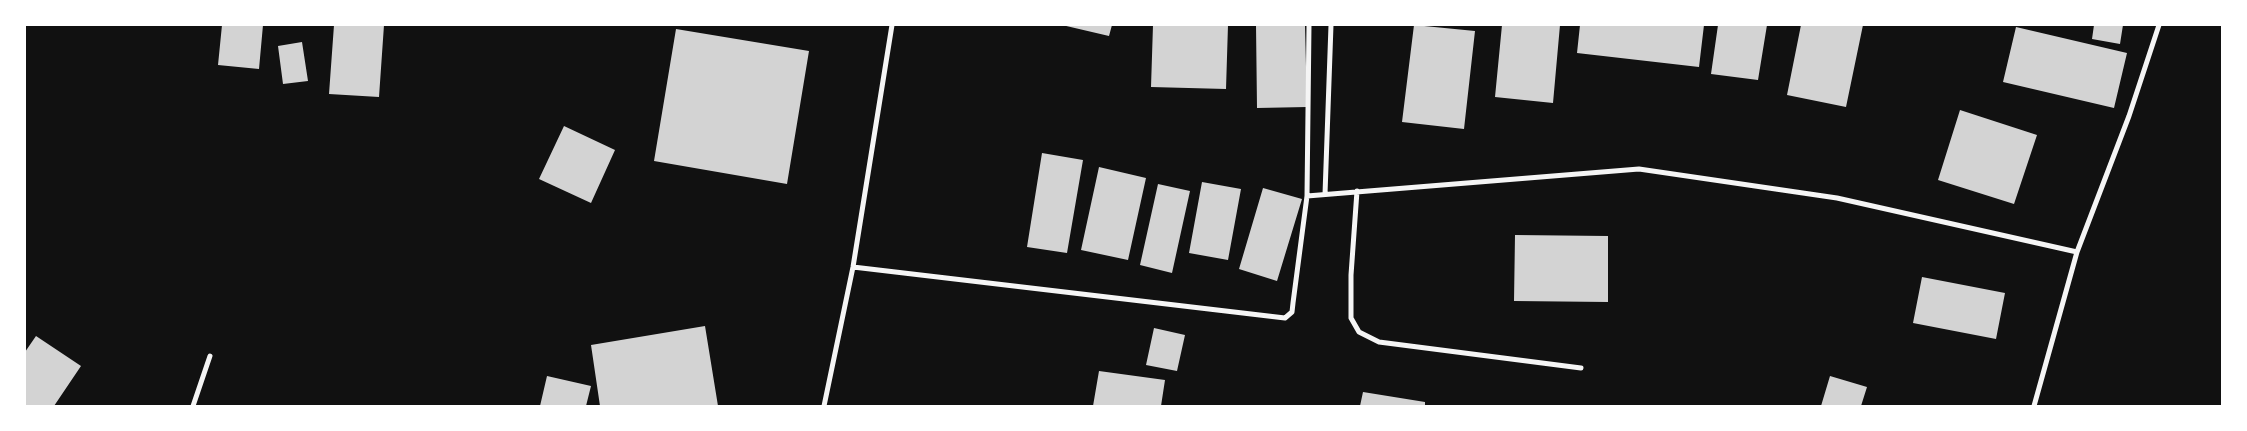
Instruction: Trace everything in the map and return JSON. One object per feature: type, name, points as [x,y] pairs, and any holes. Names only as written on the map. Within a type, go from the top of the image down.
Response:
[{"type":"street","points":[[824,406],[853,267],[892,25]]},
{"type":"street","points":[[853,267],[1285,318],[1292,312],[1294,303],[1307,196],[1309,25]]},
{"type":"street","points":[[1325,194],[1331,25]]},
{"type":"street","points":[[2034,406],[2077,252],[2129,116],[2159,25]]},
{"type":"street","points":[[1307,196],[1639,170],[1837,198],[2077,252]]},
{"type":"street","points":[[1357,191],[1351,275],[1351,318],[1359,332],[1378,342],[1581,368]]},
{"type":"street","points":[[193,406],[210,356]]},
{"type":"building","points":[[222,25],[263,25],[259,69],[218,65]]},
{"type":"building","points":[[334,25],[384,25],[379,97],[329,94]]},
{"type":"building","points":[[1062,25],[1112,25],[1109,36]]},
{"type":"building","points":[[1153,25],[1228,25],[1226,89],[1151,87]]},
{"type":"building","points":[[1256,25],[1305,25],[1307,107],[1257,108]]},
{"type":"building","points":[[1414,25],[1475,31],[1464,129],[1402,122]]},
{"type":"building","points":[[1502,25],[1560,25],[1553,103],[1495,97]]},
{"type":"building","points":[[1580,25],[1704,25],[1699,67],[1577,53]]},
{"type":"building","points":[[1718,25],[1767,25],[1758,80],[1711,74]]},
{"type":"building","points":[[1801,25],[1863,25],[1846,107],[1787,95]]},
{"type":"building","points":[[2094,25],[2123,25],[2120,44],[2092,39]]},
{"type":"building","points":[[2016,27],[2127,53],[2114,108],[2003,82]]},
{"type":"building","points":[[676,29],[809,51],[787,184],[654,161]]},
{"type":"building","points":[[302,42],[308,81],[283,84],[278,46]]},
{"type":"building","points":[[1960,110],[2037,135],[2014,204],[1938,180]]},
{"type":"building","points":[[564,126],[615,150],[591,203],[539,179]]},
{"type":"building","points":[[1042,153],[1083,160],[1067,253],[1027,247]]},
{"type":"building","points":[[1099,167],[1146,178],[1128,260],[1081,250]]},
{"type":"building","points":[[1202,182],[1241,189],[1228,260],[1189,253]]},
{"type":"building","points":[[1158,184],[1190,191],[1172,273],[1140,265]]},
{"type":"building","points":[[1263,188],[1302,199],[1277,281],[1239,269]]},
{"type":"building","points":[[1515,235],[1608,236],[1608,302],[1514,301]]},
{"type":"building","points":[[1922,277],[2005,293],[1996,339],[1913,323]]},
{"type":"building","points":[[705,326],[718,406],[600,406],[591,345]]},
{"type":"building","points":[[1154,328],[1185,335],[1177,371],[1146,365]]},
{"type":"building","points":[[36,336],[81,366],[54,406],[25,406],[25,352]]},
{"type":"building","points":[[1099,371],[1165,380],[1161,406],[1093,406]]},
{"type":"building","points":[[547,376],[591,386],[586,406],[540,406]]},
{"type":"building","points":[[1830,376],[1867,387],[1861,406],[1821,406]]},
{"type":"building","points":[[1363,392],[1425,402],[1425,406],[1360,406]]}]
